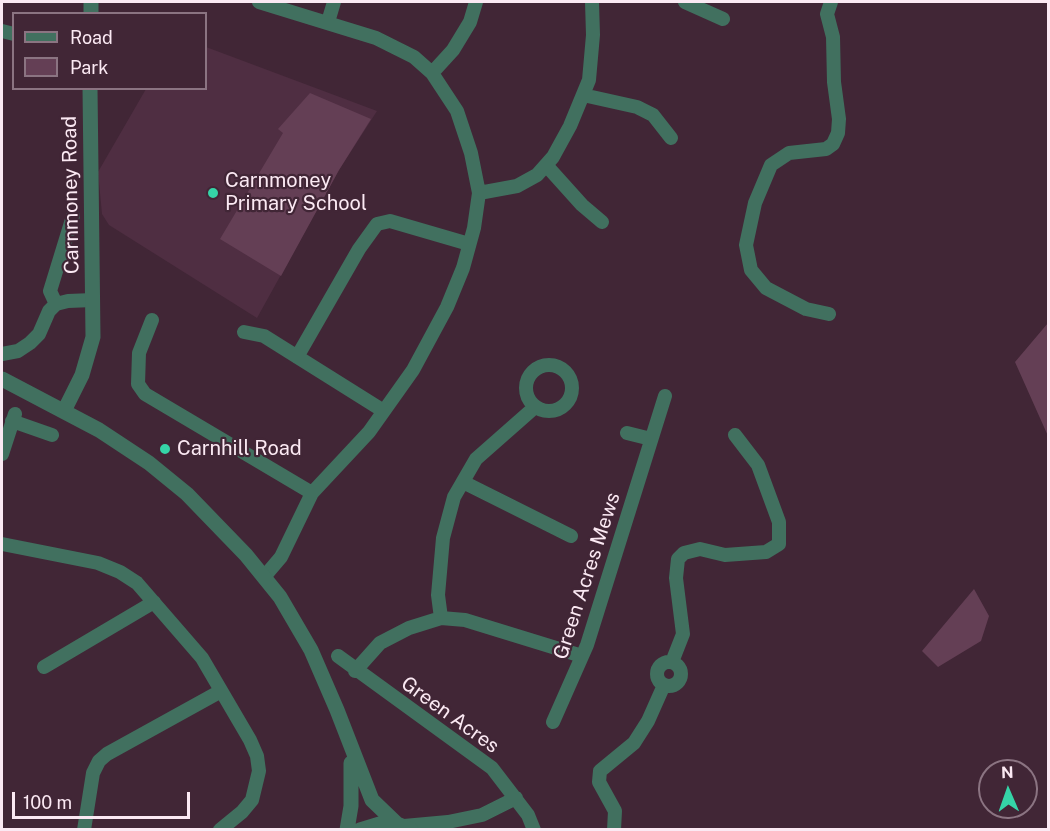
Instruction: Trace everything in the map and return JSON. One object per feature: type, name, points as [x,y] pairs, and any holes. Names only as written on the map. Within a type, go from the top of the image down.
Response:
[{"type":"street","points":[[259,2],[376,38],[414,57],[432,73],[457,111],[471,153],[479,193],[469,244],[447,307],[413,370],[382,410],[369,432],[312,493],[280,557],[264,577]]},
{"type":"street","points":[[328,22],[334,2]]},
{"type":"street","points":[[432,73],[453,50],[470,22],[476,2]]},
{"type":"street","points":[[479,193],[517,186],[537,176],[570,126],[589,80],[593,35],[592,2]]},
{"type":"street","points":[[685,2],[723,19]]},
{"type":"street","points":[[829,314],[806,309],[766,288],[751,270],[746,244],[755,203],[771,165],[789,153],[826,149],[833,144],[838,133],[833,37],[827,14],[831,2]]},
{"type":"street","name":"Carnmoney Road","points":[[64,411],[89,355],[93,300],[90,90]]},
{"type":"street","points":[[583,95],[637,107],[653,115],[670,138]]},
{"type":"street","points":[[546,165],[582,205],[602,222]]},
{"type":"street","name":"Carnmoney Road","points":[[73,216],[50,291],[56,304],[93,300]]},
{"type":"street","points":[[297,357],[359,249],[377,224],[390,221],[469,244]]},
{"type":"street","points":[[2,354],[18,351],[30,343],[39,334],[49,311],[56,304]]},
{"type":"street","points":[[152,320],[139,353],[138,384],[145,394],[312,493]]},
{"type":"street","points":[[244,332],[264,336],[382,410]]},
{"type":"street","points":[[2,379],[64,411],[149,463],[187,494],[264,577],[311,650],[372,800],[404,826]]},
{"type":"street","name":"Green Acres Mews","points":[[553,722],[582,657],[665,396]]},
{"type":"street","points":[[441,618],[438,595],[442,537],[454,497],[476,459],[535,407]]},
{"type":"street","points":[[2,454],[14,417],[52,435]]},
{"type":"street","points":[[627,433],[651,439]]},
{"type":"street","points":[[614,830],[615,811],[599,782],[600,771],[634,743],[648,721],[664,685],[675,684],[680,678],[678,667],[672,662],[683,634],[676,578],[678,559],[684,553],[700,549],[725,555],[766,552],[779,543],[779,522],[758,465],[735,435]]},
{"type":"street","points":[[463,482],[571,536]]},
{"type":"street","points":[[2,544],[98,563],[120,572],[137,583],[202,658],[250,740],[260,771],[252,800],[242,812],[220,830]]},
{"type":"street","points":[[45,667],[154,602]]},
{"type":"street","points":[[355,671],[380,643],[409,628],[441,618],[465,620],[582,657]]},
{"type":"street","name":"Green Acres","points":[[338,656],[355,671],[492,768],[528,815],[534,830]]},
{"type":"street","points":[[84,830],[93,773],[99,761],[221,691]]},
{"type":"street","points":[[347,830],[352,790],[350,748]]},
{"type":"street","points":[[360,830],[383,823],[404,826],[448,822],[482,814],[516,798]]},
{"type":"street","points":[[463,830],[482,814]]},
{"type":"shaded area","name":"Carnmoney Primary School","points":[[207,47],[377,111],[339,170],[257,318],[109,225],[102,214],[98,172],[145,90],[207,90]]},
{"type":"green space","points":[[310,93],[371,119],[339,170],[281,276],[220,239],[283,133],[278,129]]},
{"type":"green space","points":[[1048,323],[1048,436],[1015,362]]},
{"type":"green space","points":[[974,589],[989,616],[981,641],[938,667],[922,651]]},
{"type":"place","name":"Carnmoney Primary School","points":[[213,193]]},
{"type":"place","name":"Carnhill Road","points":[[165,449]]}]
